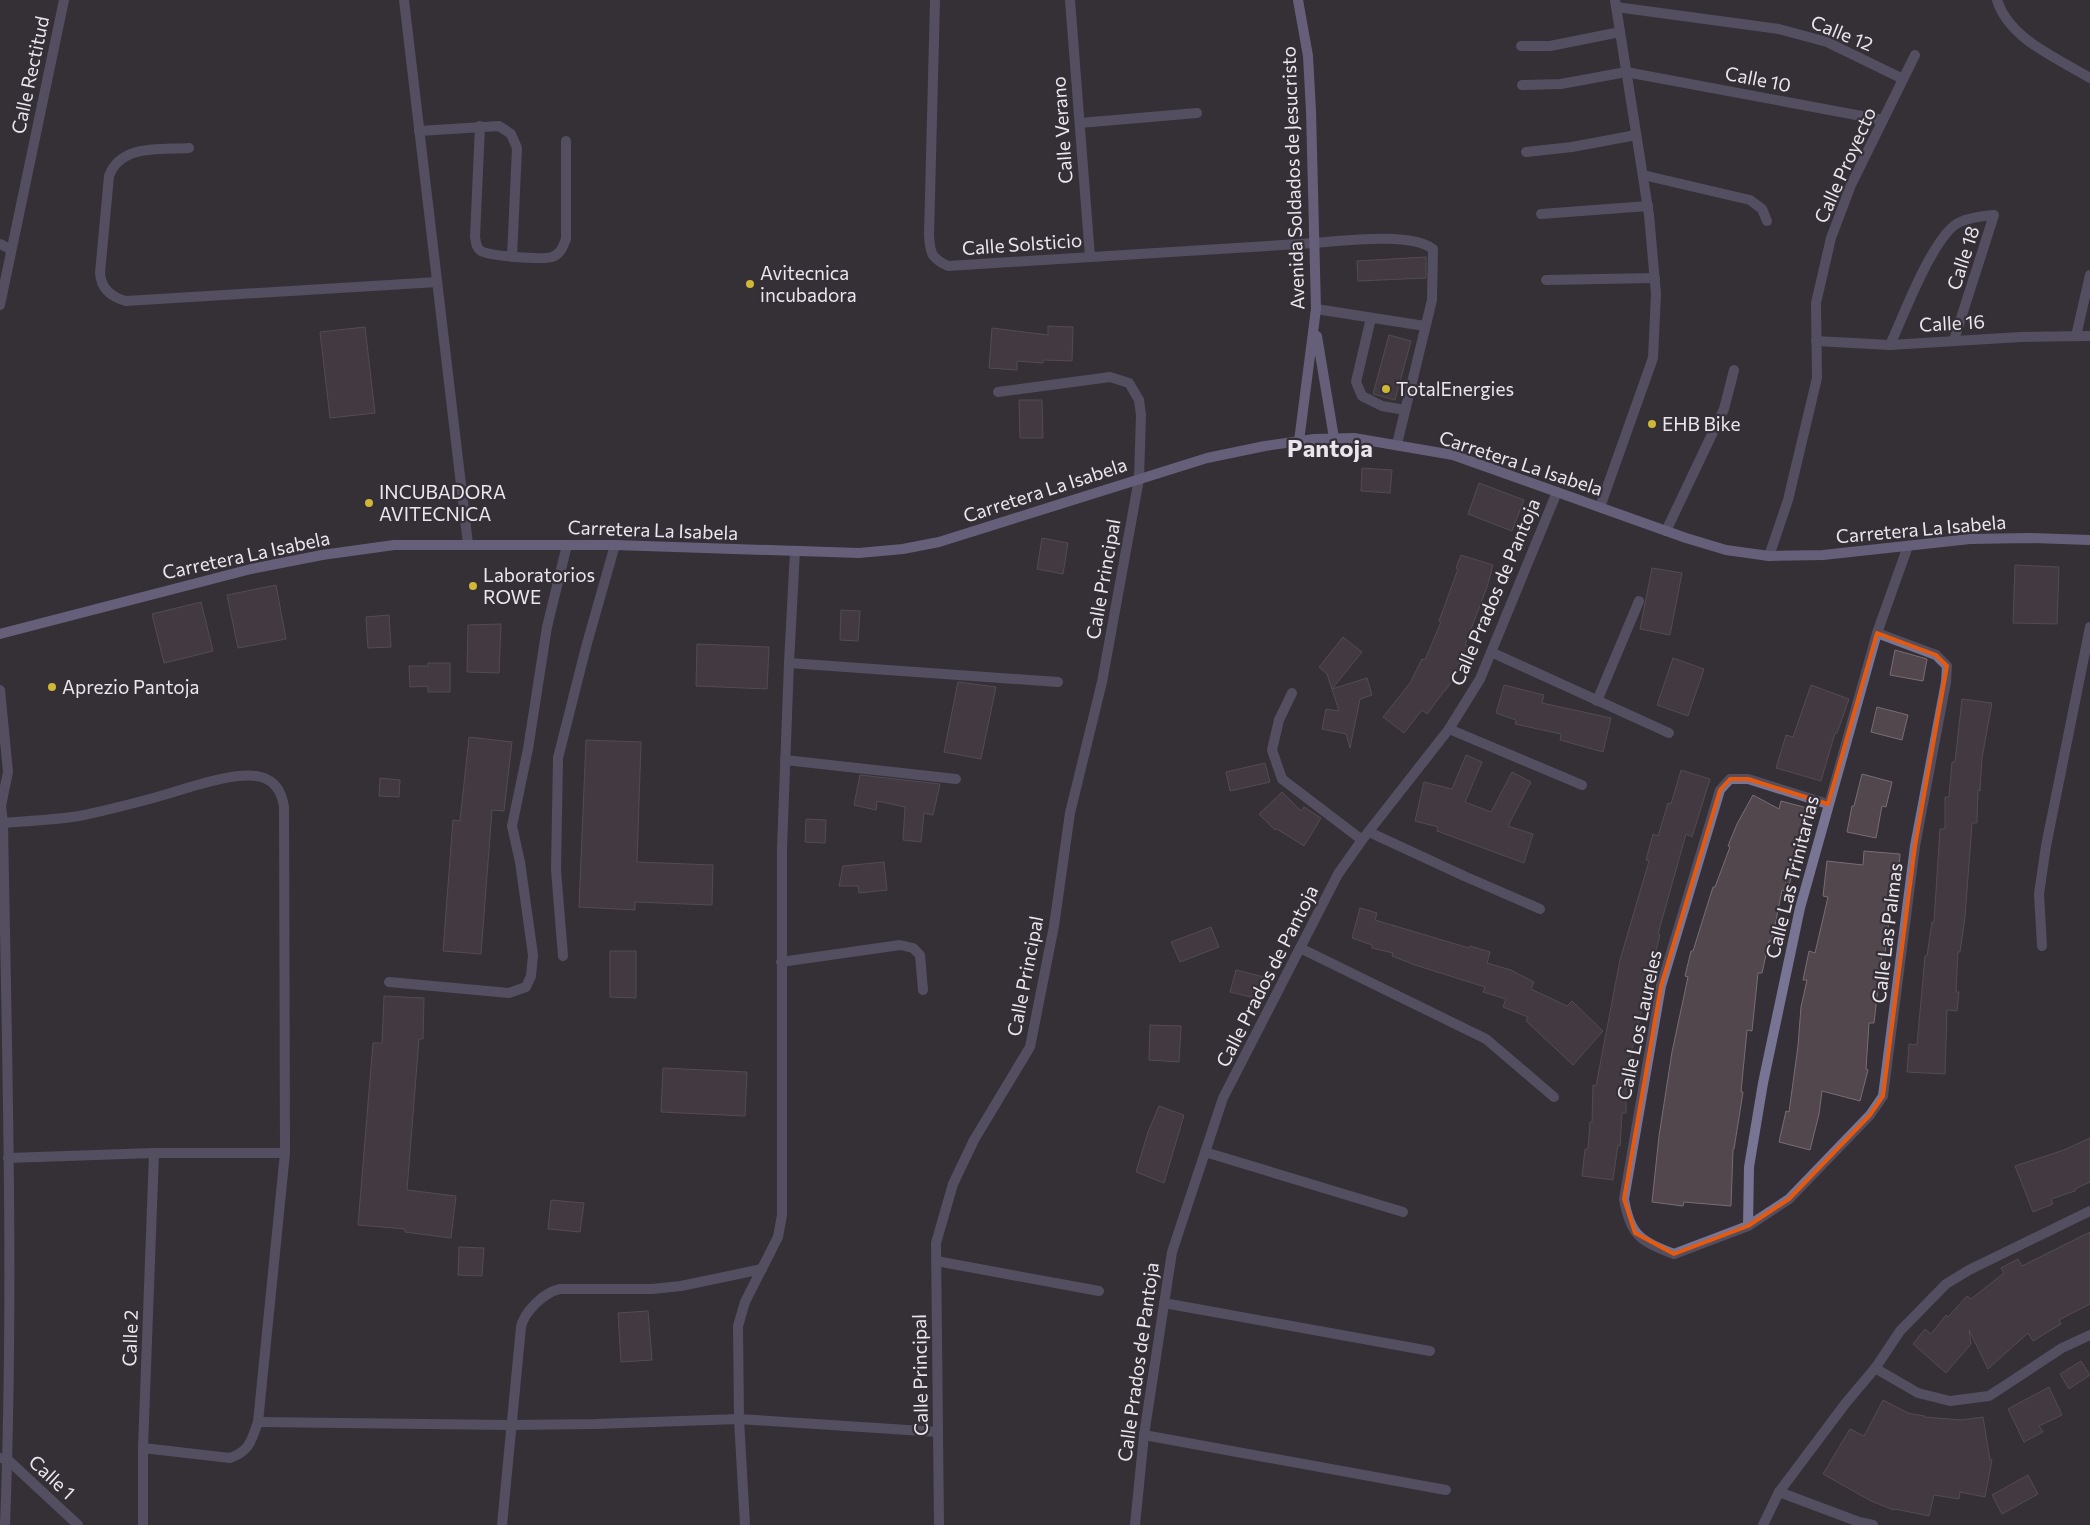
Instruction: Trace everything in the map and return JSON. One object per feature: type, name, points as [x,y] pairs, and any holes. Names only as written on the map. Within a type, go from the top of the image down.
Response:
[{"type":"main road","name":"Avenida Soldados de Jesucristo","points":[[1298,0],[1309,74],[1316,310],[1299,441]]},
{"type":"main road","name":"Avenida Soldados de Jesucristo","points":[[1315,325],[1334,438]]},
{"type":"main road","name":"Carretera La Isabela","points":[[0,634],[251,568],[313,556],[394,545],[615,545],[859,553],[903,549],[939,542],[1208,458],[1299,441],[1334,438],[1354,438],[1397,444],[1453,455],[1666,531],[1726,550],[1770,556],[1823,555],[1970,539],[2090,540]]},
{"type":"street","name":"Calle Rectitud","points":[[0,304],[10,249],[64,0]]},
{"type":"street","points":[[404,0],[468,544]]},
{"type":"street","name":"Calle Solsticio","points":[[935,0],[930,250],[936,260],[948,266],[1382,239],[1421,242],[1434,249],[1432,300],[1425,326]]},
{"type":"street","name":"Calle Verano","points":[[1070,0],[1090,257]]},
{"type":"street","points":[[1998,0],[2001,13],[2013,28],[2032,43],[2090,78]]},
{"type":"street","points":[[1600,507],[1653,358],[1656,294],[1648,206],[1615,3]]},
{"type":"street","name":"Calle 12","points":[[1615,3],[1779,28],[1827,42],[1903,79]]},
{"type":"street","points":[[1521,46],[1550,46],[1620,32]]},
{"type":"street","name":"Calle Proyecto","points":[[1770,556],[1788,500],[1817,378],[1816,303],[1832,238],[1851,185],[1915,55]]},
{"type":"street","points":[[1522,84],[1561,84],[1626,72]]},
{"type":"street","name":"Calle 10","points":[[1626,72],[1883,120]]},
{"type":"street","points":[[1080,123],[1197,113]]},
{"type":"street","points":[[480,126],[474,237],[477,247],[482,252],[512,257],[552,257],[562,250],[566,239],[566,141]]},
{"type":"street","points":[[419,132],[499,126],[511,134],[517,148],[512,257]]},
{"type":"street","points":[[1526,152],[1572,147],[1636,135]]},
{"type":"street","points":[[189,148],[136,152],[126,155],[112,168],[109,176],[100,273],[101,283],[108,293],[115,298],[126,300],[437,282]]},
{"type":"street","points":[[1643,175],[1750,200],[1762,209],[1767,221]]},
{"type":"street","points":[[1541,214],[1648,206]]},
{"type":"street","name":"Calle 18","points":[[1890,344],[1930,256],[1940,241],[1958,222],[1994,215],[1954,340]]},
{"type":"street","points":[[0,244],[10,249]]},
{"type":"street","points":[[2076,336],[2090,275]]},
{"type":"street","points":[[1546,280],[1655,278]]},
{"type":"street","points":[[1316,310],[1425,326],[1397,444]]},
{"type":"street","points":[[1371,318],[1356,382],[1362,396],[1382,406],[1405,410]]},
{"type":"street","name":"Calle 16","points":[[1816,341],[1890,344],[2090,336]]},
{"type":"street","points":[[1666,531],[1724,409],[1734,370]]},
{"type":"street","name":"Calle Principal","points":[[939,1525],[936,1243],[953,1184],[974,1140],[1030,1047],[1054,926],[1070,813],[1102,682],[1139,479],[1140,400],[1128,382],[1110,377],[998,392]]},
{"type":"street","name":"Calle Prados de Pantoja","points":[[1135,1525],[1144,1434],[1172,1252],[1223,1098],[1338,874],[1449,729],[1480,680],[1557,492]]},
{"type":"street","points":[[389,982],[509,993],[526,987],[531,976],[533,955],[528,914],[512,826],[528,749],[547,627],[567,545]]},
{"type":"street","points":[[563,956],[556,870],[558,758],[586,647],[615,545]]},
{"type":"street","name":"Calle Las Trinitarias","points":[[1748,1226],[1749,1167],[1763,1083],[1800,908],[1877,633],[1908,546]]},
{"type":"street","points":[[745,1525],[739,1418],[738,1326],[745,1302],[778,1237],[782,1215],[781,962],[785,760],[795,551]]},
{"type":"street","points":[[1597,701],[1639,601]]},
{"type":"street","points":[[2042,946],[2039,894],[2046,846],[2090,627]]},
{"type":"street","name":"Calle Las Palmas","points":[[1748,1226],[1789,1199],[1870,1116],[1883,1096],[1915,846],[1946,682],[1947,666],[1936,655],[1877,633]]},
{"type":"street","points":[[1491,652],[1669,733]]},
{"type":"street","points":[[789,663],[1058,682]]},
{"type":"street","points":[[0,690],[8,772],[0,805],[3,824],[8,1158],[4,1459],[5,1525]]},
{"type":"street","points":[[1292,693],[1279,720],[1272,750],[1282,779],[1366,836],[1540,909]]},
{"type":"street","points":[[1449,729],[1582,785]]},
{"type":"street","points":[[785,760],[956,779]]},
{"type":"street","points":[[3,824],[79,816],[229,778],[248,775],[262,777],[275,784],[282,794],[284,807],[285,1153],[258,1422],[250,1443],[242,1454],[230,1458],[143,1448]]},
{"type":"street","name":"Calle Los Laureles","points":[[1748,1226],[1674,1254],[1655,1246],[1635,1233],[1628,1220],[1624,1199],[1661,986],[1720,790],[1730,779],[1748,779],[1828,804]]},
{"type":"street","points":[[781,962],[900,945],[913,948],[920,955],[922,990]]},
{"type":"street","points":[[1300,948],[1486,1038],[1554,1097]]},
{"type":"street","points":[[1205,1152],[1403,1212]]},
{"type":"street","points":[[8,1158],[154,1153],[285,1153]]},
{"type":"street","name":"Calle 2","points":[[143,1525],[143,1448],[154,1153]]},
{"type":"street","points":[[1763,1525],[1779,1492],[1845,1404],[1876,1367],[1900,1331],[1946,1284],[1969,1270],[2090,1211]]},
{"type":"street","points":[[936,1261],[1099,1290]]},
{"type":"street","points":[[502,1525],[522,1321],[526,1315],[549,1293],[560,1289],[652,1289],[681,1286],[762,1269]]},
{"type":"street","points":[[1164,1303],[1430,1350]]},
{"type":"street","points":[[1876,1367],[1918,1393],[1950,1401],[1989,1396],[2062,1348],[2090,1335]]},
{"type":"street","points":[[258,1422],[511,1425],[595,1424],[739,1418],[938,1432]]},
{"type":"street","points":[[1144,1434],[1446,1490]]},
{"type":"street","name":"Calle 1","points":[[4,1459],[78,1525]]},
{"type":"street","points":[[1779,1492],[1873,1525]]},
{"type":"highlighted area","points":[[1877,633],[1936,655],[1947,666],[1915,846],[1883,1096],[1870,1115],[1789,1199],[1748,1226],[1674,1254],[1635,1233],[1624,1199],[1661,986],[1720,790],[1730,779],[1748,779],[1828,804]]},
{"type":"building","points":[[1426,257],[1426,278],[1358,281],[1357,261]]},
{"type":"building","points":[[1048,326],[1073,327],[1072,361],[1043,360],[1043,363],[1017,361],[1017,370],[989,368],[992,328],[1048,335]]},
{"type":"building","points":[[365,327],[375,413],[330,418],[320,332]]},
{"type":"building","points":[[1389,335],[1411,341],[1395,400],[1373,394]]},
{"type":"building","points":[[1019,400],[1042,400],[1043,438],[1020,438]]},
{"type":"building","points":[[1362,468],[1392,470],[1390,493],[1361,491]]},
{"type":"building","points":[[1479,483],[1524,500],[1512,531],[1468,514]]},
{"type":"building","points":[[1042,538],[1068,543],[1063,574],[1037,569]]},
{"type":"building","points":[[1461,555],[1493,565],[1487,587],[1465,645],[1470,647],[1462,665],[1446,690],[1427,714],[1422,710],[1404,733],[1383,717],[1410,683],[1422,659],[1425,660],[1441,622],[1439,621],[1458,569],[1456,568]]},
{"type":"building","points":[[2015,565],[2059,567],[2057,624],[2013,623]]},
{"type":"building","points":[[1652,568],[1682,573],[1670,635],[1640,629]]},
{"type":"building","points":[[276,585],[286,639],[238,648],[227,595]]},
{"type":"building","points":[[201,602],[213,651],[164,663],[152,614]]},
{"type":"building","points":[[841,610],[860,611],[858,641],[840,640]]},
{"type":"building","points":[[389,615],[391,647],[368,648],[366,617]]},
{"type":"building","points":[[501,624],[499,673],[467,672],[468,625]]},
{"type":"building","points":[[1343,637],[1362,652],[1332,689],[1327,674],[1319,667]]},
{"type":"building","points":[[697,644],[769,647],[767,689],[696,686]]},
{"type":"building","points":[[1895,650],[1927,659],[1923,681],[1890,675]]},
{"type":"building","points":[[1673,658],[1704,669],[1688,716],[1657,705]]},
{"type":"building","points":[[428,663],[450,663],[450,692],[428,692],[428,686],[410,687],[409,666],[428,666]]},
{"type":"building","points":[[1367,678],[1372,695],[1360,699],[1350,748],[1346,734],[1322,729],[1326,709],[1339,711],[1332,689]]},
{"type":"building","points":[[958,682],[996,687],[981,759],[944,752]]},
{"type":"building","points":[[1504,685],[1544,695],[1542,703],[1611,718],[1603,752],[1560,740],[1561,734],[1515,724],[1516,720],[1496,713]]},
{"type":"building","points":[[1811,685],[1849,699],[1837,733],[1835,733],[1821,781],[1776,768],[1786,735],[1793,737]]},
{"type":"building","points":[[1962,699],[1992,703],[1982,758],[1980,791],[1978,790],[1977,823],[1972,823],[1965,917],[1960,952],[1958,952],[1956,992],[1959,992],[1957,1011],[1947,1010],[1945,1074],[1907,1072],[1909,1044],[1917,1045],[1925,956],[1927,956],[1932,922],[1934,922],[1940,829],[1945,829],[1945,797],[1949,797],[1952,762],[1955,762]]},
{"type":"building","points":[[1877,707],[1908,715],[1902,740],[1871,732]]},
{"type":"building","points":[[469,737],[512,742],[504,811],[492,810],[481,954],[443,951],[453,820],[460,821]]},
{"type":"building","points":[[586,740],[641,742],[637,862],[713,865],[712,905],[635,902],[635,910],[579,907]]},
{"type":"building","points":[[1466,755],[1482,762],[1465,802],[1491,812],[1512,772],[1531,782],[1508,826],[1533,834],[1524,863],[1437,831],[1438,827],[1415,821],[1424,782],[1452,789]]},
{"type":"building","points":[[1265,763],[1270,782],[1230,791],[1226,772]]},
{"type":"building","points":[[1681,770],[1710,779],[1692,837],[1686,834],[1658,934],[1660,935],[1654,959],[1650,958],[1645,997],[1630,1058],[1633,1059],[1630,1082],[1626,1081],[1626,1113],[1622,1113],[1620,1146],[1618,1145],[1613,1180],[1582,1176],[1585,1149],[1588,1149],[1590,1122],[1592,1122],[1593,1085],[1596,1086],[1620,960],[1649,861],[1646,860],[1653,834],[1658,836],[1668,803],[1671,804]]},
{"type":"building","points":[[1862,774],[1892,782],[1886,807],[1882,806],[1876,838],[1847,832],[1852,806],[1854,806]]},
{"type":"building","points":[[860,775],[940,784],[933,815],[924,813],[921,842],[903,840],[905,807],[877,801],[876,810],[854,805]]},
{"type":"building","points":[[380,778],[400,780],[399,797],[379,796]]},
{"type":"building","points":[[1282,792],[1301,811],[1304,807],[1321,818],[1304,846],[1277,829],[1275,830],[1259,814]]},
{"type":"building","points":[[1753,795],[1779,809],[1781,801],[1811,809],[1787,892],[1782,890],[1772,941],[1769,941],[1762,973],[1758,973],[1752,1031],[1747,1030],[1741,1092],[1743,1092],[1733,1149],[1731,1206],[1684,1202],[1683,1206],[1652,1202],[1659,1136],[1672,1052],[1688,977],[1685,976],[1691,951],[1693,951],[1713,887],[1715,887],[1730,847],[1728,846],[1737,824]]},
{"type":"building","points":[[806,819],[826,820],[825,843],[805,842]]},
{"type":"building","points":[[1864,851],[1900,854],[1898,884],[1894,884],[1891,920],[1889,920],[1885,954],[1882,954],[1874,1023],[1869,1023],[1866,1069],[1868,1070],[1860,1101],[1822,1091],[1819,1114],[1810,1150],[1779,1142],[1786,1111],[1789,1112],[1801,1007],[1807,980],[1803,980],[1809,951],[1815,953],[1828,897],[1823,896],[1827,861],[1863,865]]},
{"type":"building","points":[[884,862],[887,890],[859,893],[858,886],[839,886],[843,866]]},
{"type":"building","points":[[1360,908],[1377,913],[1375,920],[1469,948],[1470,946],[1490,952],[1487,963],[1511,970],[1534,982],[1531,989],[1567,1006],[1572,1001],[1603,1031],[1573,1065],[1526,1021],[1528,1017],[1503,1007],[1506,999],[1483,992],[1485,987],[1415,965],[1392,956],[1393,953],[1372,948],[1372,945],[1352,938]]},
{"type":"building","points":[[1211,927],[1219,947],[1180,962],[1171,942]]},
{"type":"building","points":[[610,951],[636,951],[636,998],[610,997]]},
{"type":"building","points":[[1236,970],[1264,977],[1259,999],[1230,992]]},
{"type":"building","points":[[384,996],[424,998],[423,1039],[419,1039],[407,1190],[456,1196],[451,1238],[405,1232],[405,1229],[358,1225],[373,1043],[382,1043]]},
{"type":"building","points":[[1150,1025],[1181,1026],[1179,1062],[1149,1060]]},
{"type":"building","points":[[663,1068],[747,1072],[745,1116],[661,1112]]},
{"type":"building","points":[[1159,1106],[1184,1115],[1164,1183],[1136,1172],[1148,1132]]},
{"type":"building","points":[[2090,1138],[2090,1182],[2075,1189],[2075,1191],[2051,1199],[2053,1204],[2033,1212],[2015,1166],[2064,1150]]},
{"type":"building","points":[[551,1200],[584,1203],[580,1232],[548,1229]]},
{"type":"building","points":[[2090,1232],[2090,1304],[2059,1320],[2061,1324],[2033,1341],[2028,1333],[1988,1369],[1969,1330],[1971,1344],[1946,1373],[1913,1344],[1925,1329],[1931,1334],[1946,1315],[1948,1317],[1967,1296],[1971,1299],[2004,1273],[2001,1268],[2018,1259],[2022,1266]]},
{"type":"building","points":[[459,1247],[484,1248],[482,1276],[458,1275]]},
{"type":"building","points":[[648,1311],[652,1360],[621,1362],[618,1313]]},
{"type":"building","points":[[2081,1361],[2090,1375],[2069,1389],[2060,1374]]},
{"type":"building","points":[[2049,1387],[2062,1415],[2039,1426],[2043,1432],[2024,1442],[2008,1409]]},
{"type":"building","points":[[1883,1400],[1908,1413],[1924,1417],[1961,1420],[1983,1417],[1990,1460],[1992,1460],[1985,1497],[1960,1492],[1959,1499],[1934,1495],[1929,1516],[1894,1510],[1871,1501],[1823,1474],[1850,1429],[1864,1436]]},
{"type":"building","points":[[2028,1475],[2038,1494],[2002,1514],[1992,1495]]},
{"type":"place","name":"Avitecnica incubadora","points":[[750,284]]},
{"type":"place","name":"TotalEnergies","points":[[1386,389]]},
{"type":"place","name":"EHB Bike","points":[[1652,424]]},
{"type":"place","name":"INCUBADORA AVITECNICA","points":[[369,503]]},
{"type":"place","name":"Laboratorios ROWE","points":[[473,586]]},
{"type":"place","name":"Aprezio Pantoja","points":[[52,687]]},
{"type":"district","name":"Pantoja","points":[[1330,449]]}]
